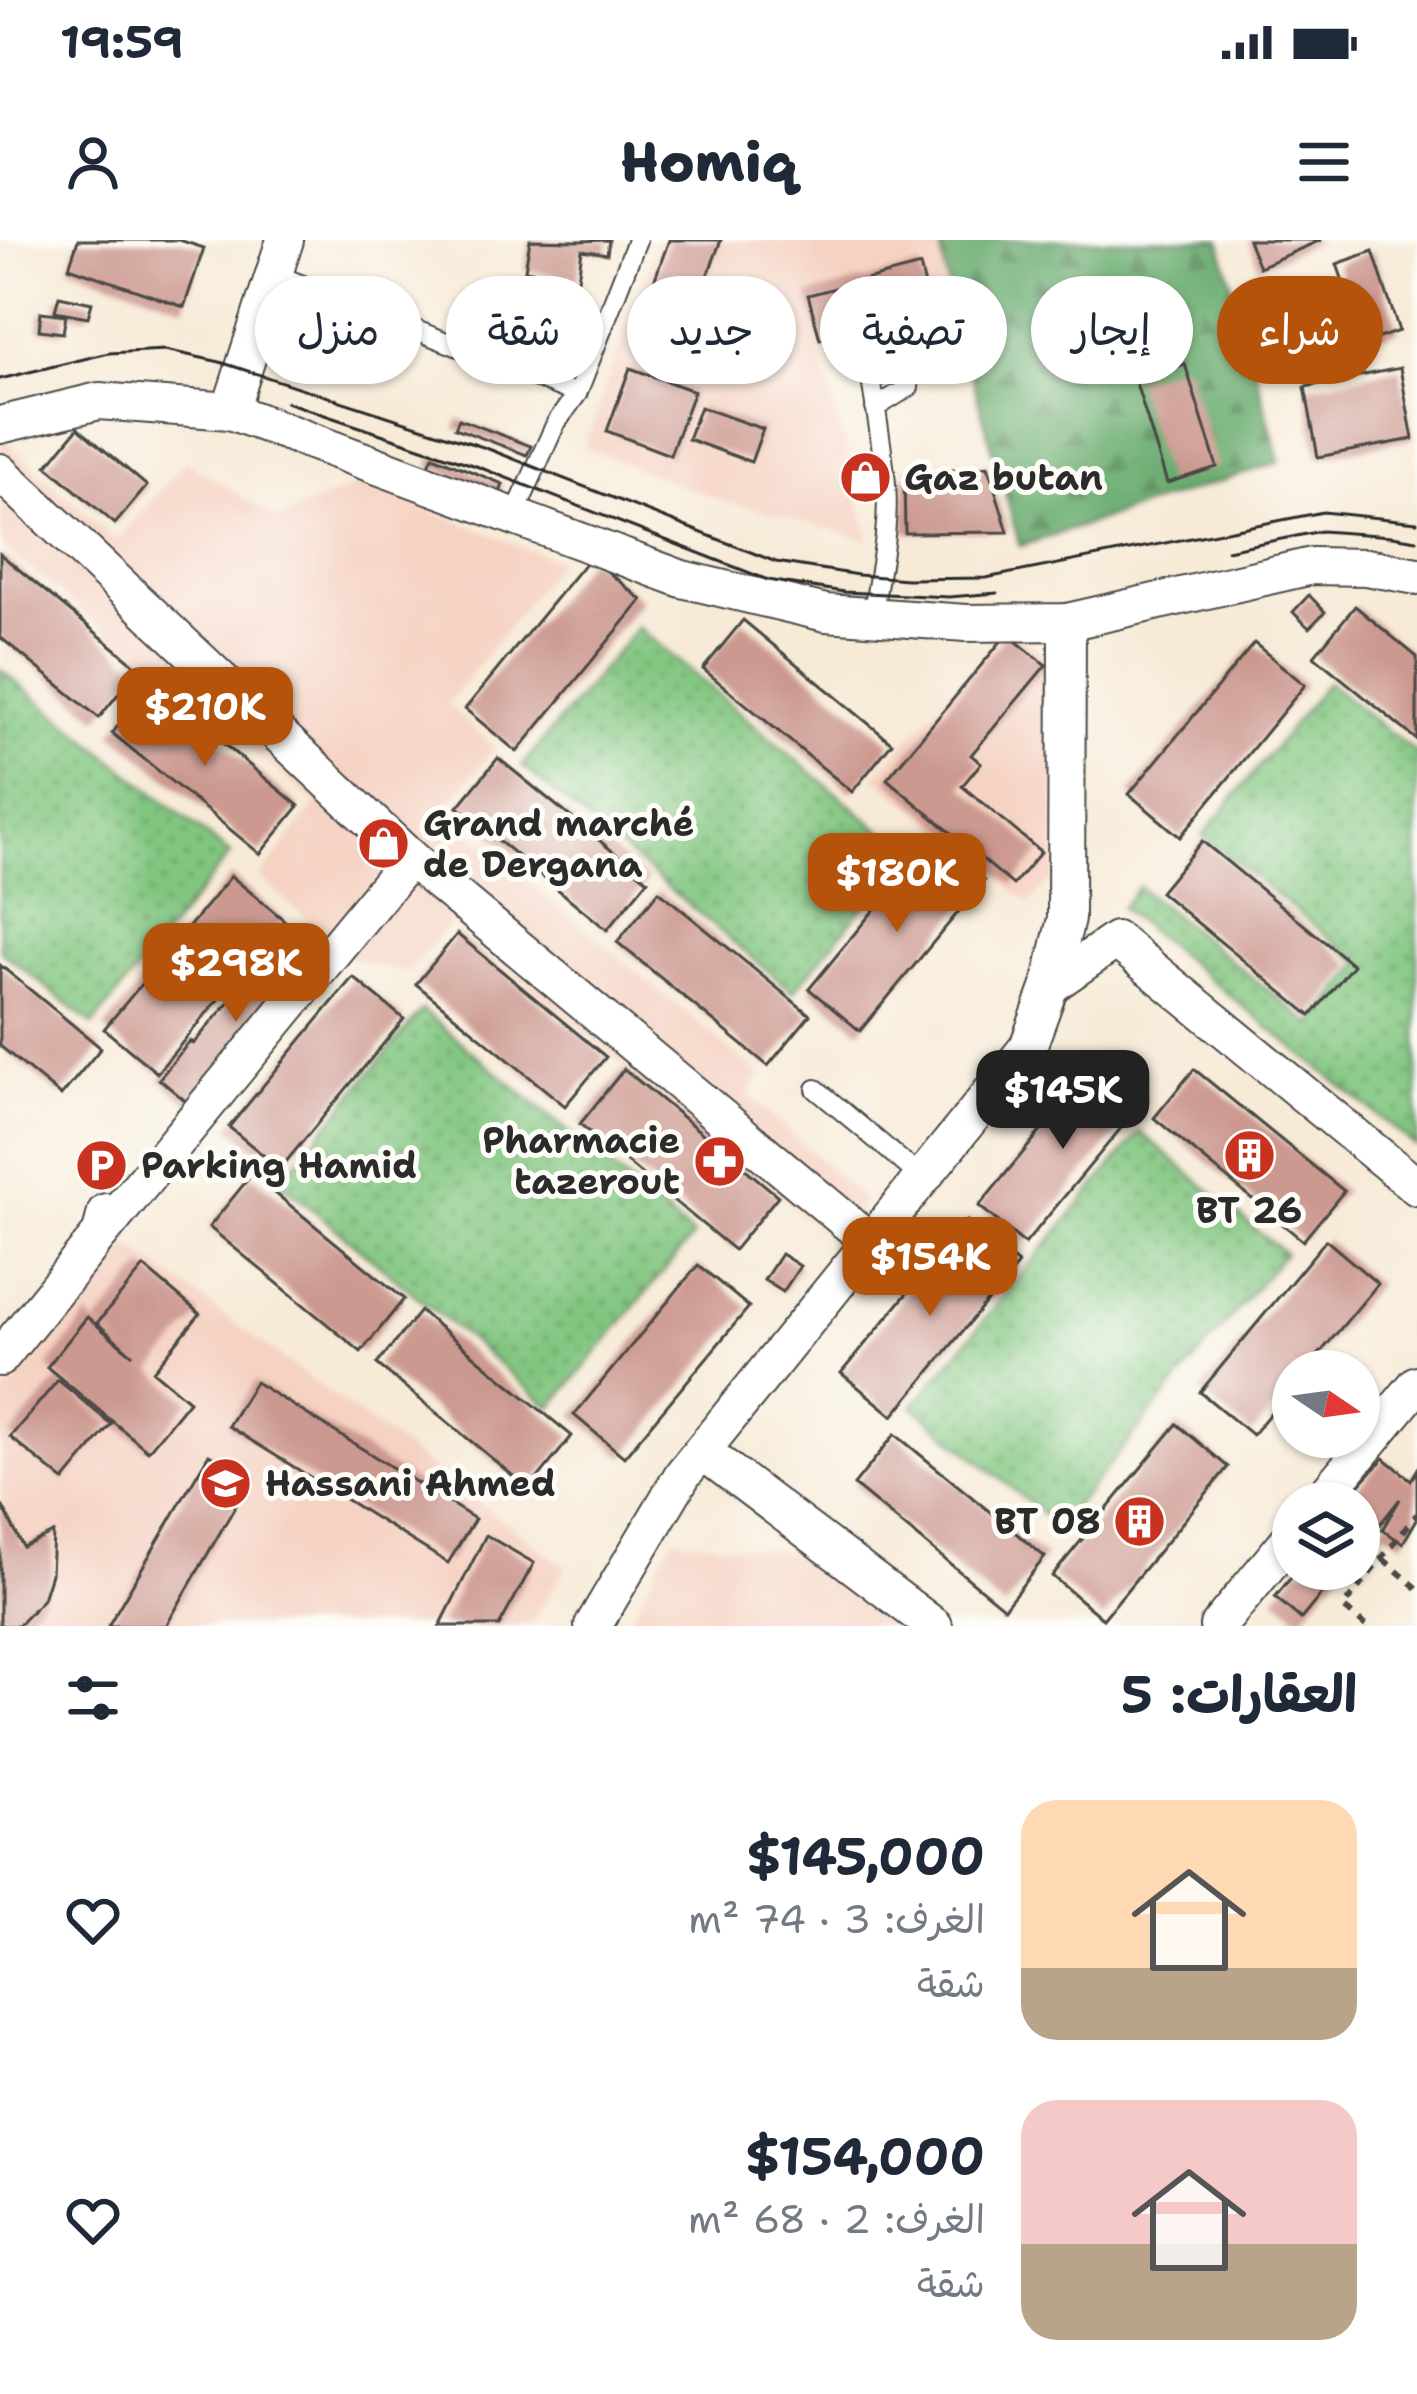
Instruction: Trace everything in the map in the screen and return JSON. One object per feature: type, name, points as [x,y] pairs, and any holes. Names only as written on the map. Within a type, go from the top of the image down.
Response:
[{"type":"street","points":[[230,411],[280,257]]},
{"type":"street","points":[[0,425],[100,401],[230,411],[682,579],[826,613],[966,623],[1067,622],[1312,566],[1366,567],[1417,576]]},
{"type":"street","points":[[0,472],[410,858],[871,1242]]},
{"type":"street","points":[[593,1626],[682,1474],[1028,1047],[1050,986],[1066,919],[1067,622]]},
{"type":"street","points":[[0,1358],[105,1217],[410,858]]},
{"type":"street","points":[[1050,986],[1116,940],[1417,1187]]},
{"type":"street","points":[[1342,1482],[1404,1426],[1417,1384]]},
{"type":"street","points":[[702,1451],[934,1626]]},
{"type":"street","points":[[1217,1626],[1272,1560]]},
{"type":"lane","points":[[514,516],[556,423],[577,394],[637,240]]},
{"type":"lane","points":[[280,257],[577,394]]},
{"type":"lane","points":[[872,616],[886,488],[875,408]]},
{"type":"lane","points":[[816,1089],[922,1178]]},
{"type":"path","points":[[1366,1626],[1342,1607],[1417,1514]]},
{"type":"path","points":[[1382,1558],[1417,1588]]},
{"type":"shaded area","points":[[659,240],[940,240],[947,276],[820,276],[820,384],[829,384],[870,540],[723,501],[584,447],[627,328],[627,384],[796,384],[796,276],[646,276]]},
{"type":"shaded area","name":"Grand marché de Dergana","points":[[0,436],[116,541],[186,461],[276,519],[362,484],[559,561],[448,704],[495,748],[443,811],[761,1075],[747,1094],[864,1200],[834,1241],[451,922],[405,973],[354,959],[260,878],[316,803],[0,544]]},
{"type":"shaded area","points":[[1009,627],[1055,662],[1055,876],[1030,903],[875,777]]},
{"type":"shaded area","name":"Hassani Ahmed","points":[[127,1244],[566,1567],[530,1626],[0,1626],[0,1399]]},
{"type":"shaded area","points":[[673,1538],[818,1557],[908,1626],[625,1626]]},
{"type":"green space","points":[[939,240],[1220,240],[1230,276],[1217,276],[1217,384],[1259,384],[1280,462],[1020,546],[974,384],[1007,384],[1007,276],[946,276]]},
{"type":"green space","points":[[637,627],[908,853],[793,992],[522,766]]},
{"type":"green space","points":[[0,669],[230,854],[93,1025],[0,950]]},
{"type":"green space","points":[[1327,682],[1417,754],[1417,1147],[1121,908],[1138,887],[1312,1025],[1361,963],[1203,836]]},
{"type":"green space","points":[[422,1010],[693,1236],[551,1408],[280,1182]]},
{"type":"green space","points":[[1140,1132],[1284,1253],[1058,1527],[913,1406]]},
{"type":"building","points":[[78,240],[179,240],[204,248],[184,307],[69,267]]},
{"type":"building","points":[[530,240],[609,240],[607,254],[582,250],[578,276],[525,270]]},
{"type":"building","points":[[669,240],[721,240],[708,276],[656,276]]},
{"type":"building","points":[[1248,240],[1321,240],[1259,267]]},
{"type":"building","points":[[1373,251],[1381,276],[1341,276],[1337,264]]},
{"type":"building","points":[[920,266],[922,276],[881,276]]},
{"type":"building","points":[[1383,282],[1399,331],[1383,336]]},
{"type":"building","points":[[820,292],[820,339],[808,295]]},
{"type":"building","points":[[59,296],[92,303],[88,317],[55,311]]},
{"type":"building","points":[[41,312],[66,315],[63,333],[39,330]]},
{"type":"building","points":[[1400,368],[1413,439],[1318,457],[1305,387],[1383,384],[1383,371]]},
{"type":"building","points":[[627,376],[627,384],[675,384],[694,391],[670,455],[607,431]]},
{"type":"building","points":[[1136,384],[1191,384],[1217,467],[1167,483]]},
{"type":"building","points":[[700,407],[763,429],[751,462],[688,439]]},
{"type":"building","points":[[459,419],[531,446],[527,455],[455,428]]},
{"type":"building","points":[[78,428],[147,486],[115,524],[47,466]]},
{"type":"building","points":[[433,456],[503,484],[500,493],[429,465]]},
{"type":"building","points":[[988,466],[1008,532],[905,533],[904,475]]},
{"type":"building","points":[[0,554],[139,668],[99,718],[0,637]]},
{"type":"building","points":[[590,557],[642,600],[517,752],[465,709]]},
{"type":"building","points":[[1309,595],[1325,612],[1309,628],[1293,612]]},
{"type":"building","points":[[1355,606],[1417,657],[1417,740],[1314,656]]},
{"type":"building","points":[[743,620],[892,743],[852,792],[703,669]]},
{"type":"building","points":[[1007,634],[1046,665],[971,755],[981,763],[962,786],[1041,852],[1013,885],[887,779]]},
{"type":"building","points":[[1254,643],[1305,685],[1180,837],[1129,794]]},
{"type":"building","points":[[151,684],[299,806],[260,854],[112,733]]},
{"type":"building","points":[[498,758],[648,880],[607,930],[458,807]]},
{"type":"building","points":[[933,838],[984,881],[860,1031],[809,989]]},
{"type":"building","points":[[1202,841],[1353,965],[1311,1016],[1160,892]]},
{"type":"building","points":[[231,876],[284,920],[157,1073],[104,1029]]},
{"type":"building","points":[[659,891],[810,1015],[768,1066],[617,942]]},
{"type":"building","points":[[457,934],[606,1057],[565,1106],[416,984]]},
{"type":"building","points":[[283,939],[313,965],[195,1109],[159,1079]]},
{"type":"building","points":[[0,965],[101,1048],[61,1096],[0,1046]]},
{"type":"building","points":[[353,977],[404,1019],[280,1169],[229,1127]]},
{"type":"building","points":[[1100,1059],[1146,1098],[1025,1244],[979,1206]]},
{"type":"building","points":[[624,1069],[778,1196],[734,1250],[580,1124]]},
{"type":"building","name":"BT 26","points":[[1194,1069],[1344,1191],[1303,1241],[1154,1118]]},
{"type":"building","points":[[252,1174],[404,1299],[361,1352],[209,1227]]},
{"type":"building","points":[[967,1221],[1018,1264],[893,1416],[841,1373]]},
{"type":"building","points":[[1326,1240],[1378,1284],[1323,1350],[1272,1350],[1272,1411],[1252,1435],[1200,1392]]},
{"type":"building","points":[[781,1254],[800,1266],[783,1292],[764,1280]]},
{"type":"building","points":[[698,1265],[749,1307],[624,1457],[574,1415]]},
{"type":"building","points":[[144,1267],[200,1314],[153,1371],[189,1401],[148,1451],[47,1367],[87,1317],[133,1355],[97,1323]]},
{"type":"building","points":[[420,1311],[572,1436],[529,1489],[377,1364]]},
{"type":"building","points":[[58,1380],[111,1424],[64,1481],[10,1437]]},
{"type":"building","points":[[255,1382],[475,1519],[448,1563],[228,1426]]},
{"type":"building","name":"BT 08","points":[[1177,1424],[1228,1467],[1103,1619],[1052,1576]]},
{"type":"building","points":[[895,1434],[1045,1557],[1004,1608],[854,1485]]},
{"type":"building","points":[[209,1454],[251,1479],[166,1626],[108,1626]]},
{"type":"building","points":[[1384,1458],[1411,1480],[1417,1470],[1417,1519],[1403,1543],[1382,1530],[1400,1499],[1380,1524],[1380,1482],[1362,1482]]},
{"type":"building","points":[[3,1507],[23,1547],[53,1533],[51,1574],[43,1599],[18,1626],[0,1626]]},
{"type":"building","points":[[486,1535],[534,1563],[499,1626],[440,1626]]},
{"type":"building","points":[[1281,1590],[1325,1590],[1301,1619],[1275,1597]]},
{"type":"tram line","points":[[0,379],[109,353],[165,350],[220,362],[486,448],[776,562],[858,575],[986,578],[1323,512],[1417,522]]},
{"type":"tram line","points":[[286,402],[476,466],[768,580],[844,592],[949,597],[997,593]]},
{"type":"tram line","points":[[1227,550],[1321,531],[1417,540]]},
{"type":"place","name":"Gaz butan","points":[[865,477]]},
{"type":"place","name":"Grand marché de Dergana","points":[[384,844]]},
{"type":"place","name":"BT 26","points":[[1249,1155]]},
{"type":"place","name":"Pharmacie tazerout","points":[[719,1161]]},
{"type":"place","name":"Parking Hamid","points":[[102,1165]]},
{"type":"place","name":"Hassani Ahmed","points":[[226,1483]]},
{"type":"place","name":"BT 08","points":[[1140,1521]]}]
